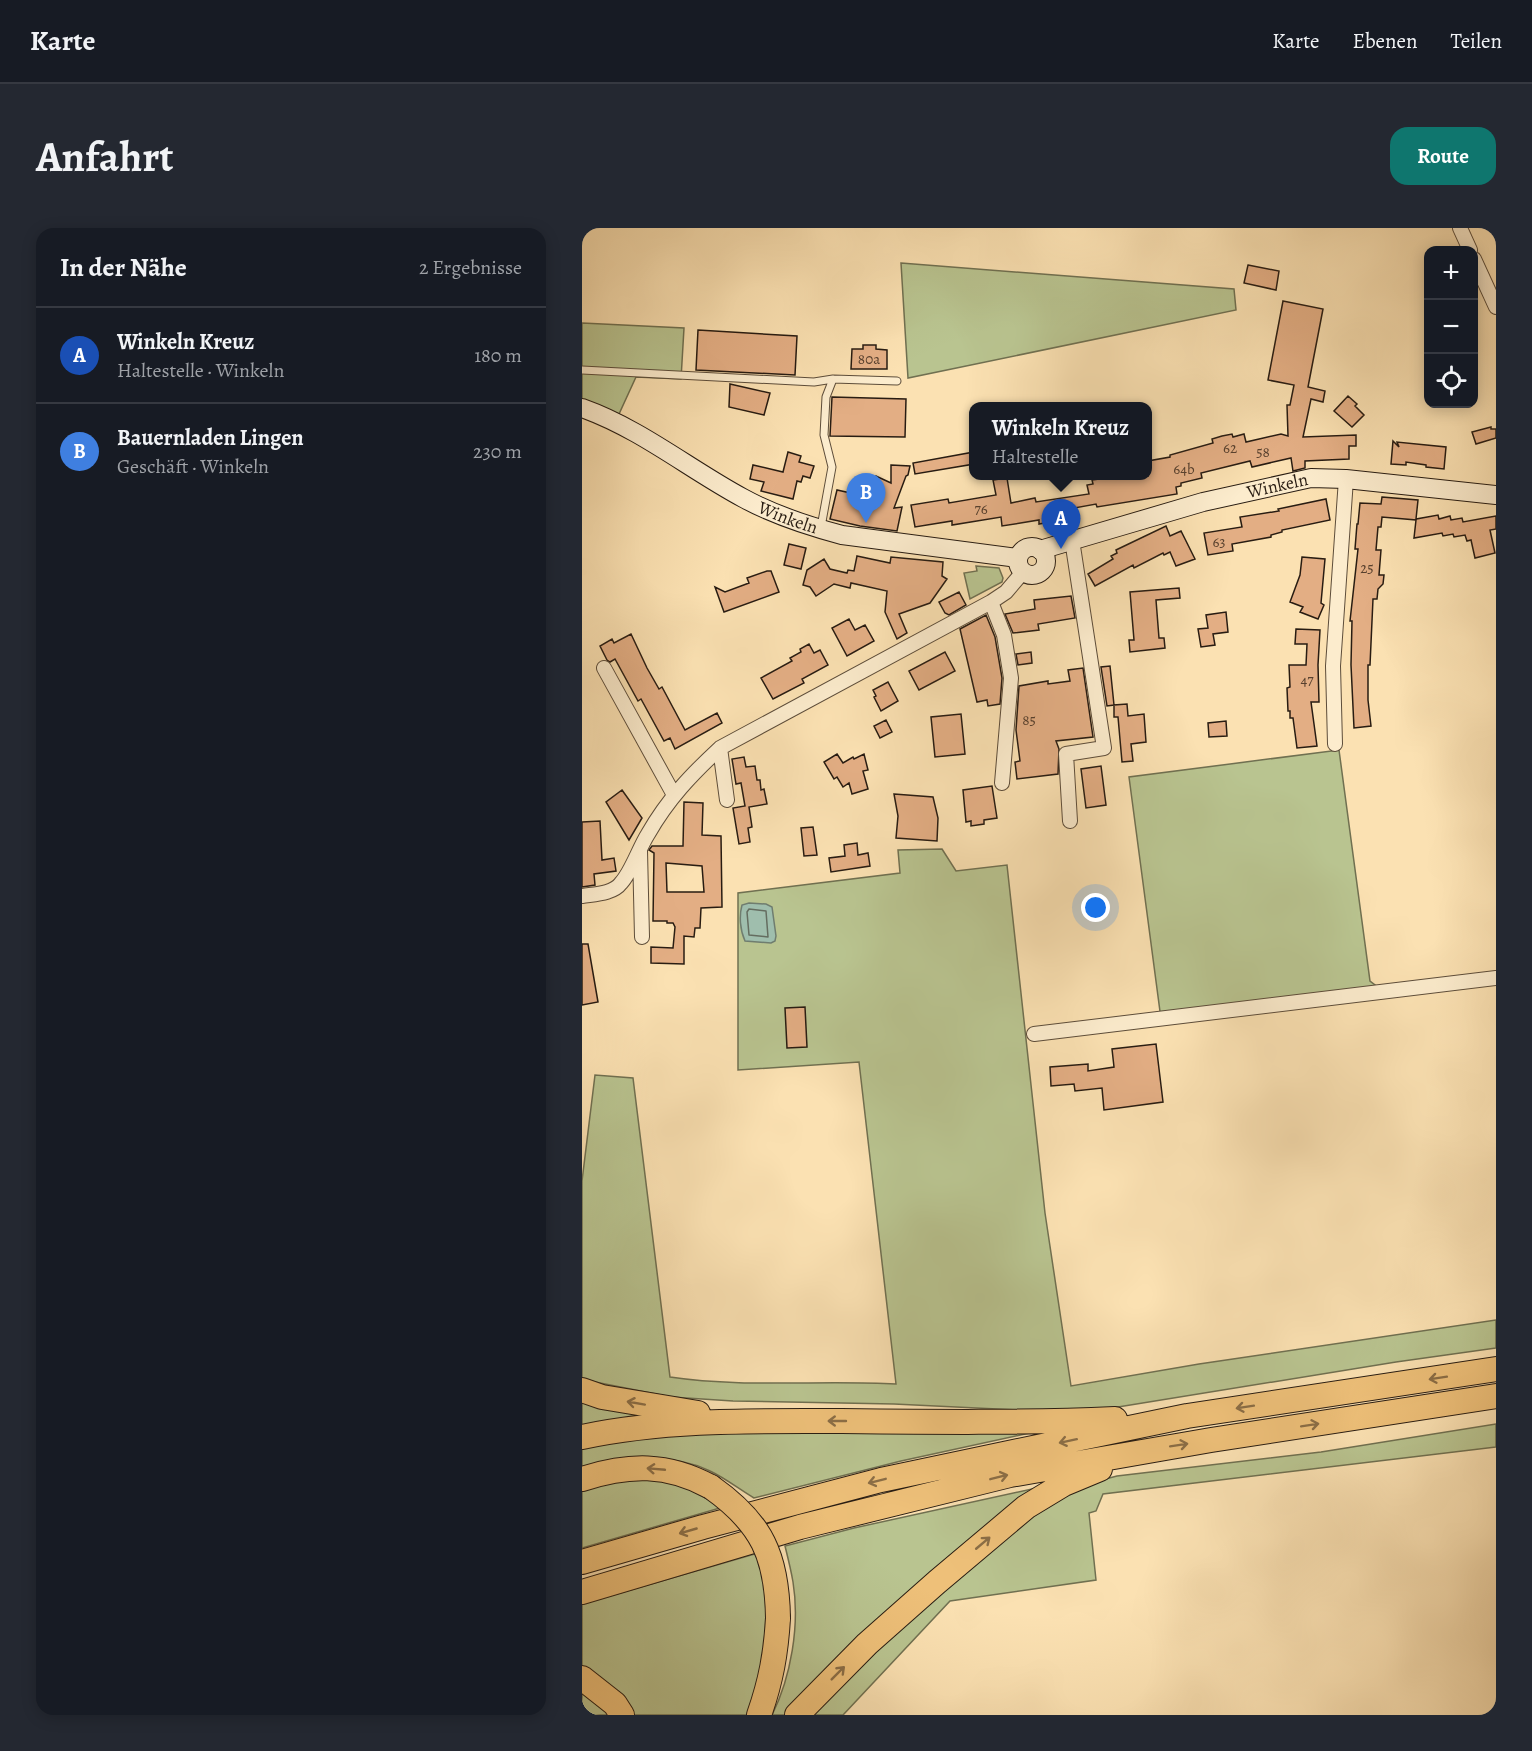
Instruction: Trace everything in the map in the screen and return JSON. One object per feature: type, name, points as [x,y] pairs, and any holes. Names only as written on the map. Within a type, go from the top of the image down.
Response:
[{"type":"highway","points":[[582,1562],[703,1527],[882,1480],[1186,1416],[1496,1369]]},
{"type":"highway","points":[[582,1390],[602,1397],[674,1410],[756,1421]]},
{"type":"highway","points":[[582,1592],[800,1527],[1010,1475],[1148,1450],[1496,1396]]},
{"type":"highway","points":[[582,1437],[673,1424],[756,1421],[1035,1423],[1186,1416]]},
{"type":"highway","points":[[797,1715],[867,1644],[1026,1508],[1064,1484],[1148,1450]]},
{"type":"highway","points":[[582,1479],[631,1468],[663,1469],[695,1478],[741,1510],[756,1530],[766,1546],[773,1566],[777,1587],[778,1618],[776,1654],[770,1684],[759,1715]]},
{"type":"highway","points":[[582,1678],[615,1704],[622,1715]]},
{"type":"street","points":[[1460,228],[1468,246]]},
{"type":"street","points":[[1478,270],[1496,308]]},
{"type":"street","name":"Winkeln","points":[[582,408],[642,436],[742,497],[773,513],[842,535],[1020,565]]},
{"type":"street","name":"Winkeln","points":[[582,896],[608,891],[621,884],[648,833],[674,795],[689,776],[720,748],[992,602],[1006,592],[1020,565],[1020,552],[1028,548],[1040,550],[1203,502],[1311,478],[1346,479],[1496,495]]},
{"type":"street","points":[[1335,744],[1333,666],[1346,479]]},
{"type":"street","points":[[1070,820],[1066,754],[1104,748],[1072,540]]},
{"type":"street","points":[[992,602],[1004,635],[1011,678],[1002,783]]},
{"type":"street","points":[[604,668],[674,795]]},
{"type":"street","points":[[720,748],[727,800]]},
{"type":"street","points":[[640,849],[642,937]]},
{"type":"street","points":[[1034,1034],[1496,978]]},
{"type":"lane","points":[[582,370],[814,382],[832,379],[897,381]]},
{"type":"lane","points":[[821,529],[832,467],[824,435],[826,397],[832,379]]},
{"type":"green space","points":[[901,263],[1234,289],[1236,310],[908,378]]},
{"type":"green space","points":[[582,323],[684,328],[681,379],[636,377],[619,414],[582,401]]},
{"type":"green space","points":[[976,566],[999,568],[1003,578],[1002,582],[970,599],[964,573],[977,571]]},
{"type":"green space","points":[[1339,750],[1370,981],[1379,988],[1161,1019],[1129,777]]},
{"type":"green space","points":[[942,849],[956,871],[1007,865],[1045,1213],[1071,1386],[1199,1364],[1496,1320],[1496,1348],[1118,1407],[1057,1412],[671,1397],[582,1378],[582,1181],[595,1075],[633,1078],[670,1377],[754,1383],[896,1384],[859,1062],[738,1070],[738,893],[900,873],[898,850]]},
{"type":"green space","points":[[582,1396],[676,1416],[582,1429]]},
{"type":"green space","points":[[1496,1424],[1496,1447],[1103,1494],[1096,1511],[1089,1513],[1096,1580],[950,1601],[843,1715],[812,1715],[891,1637],[1014,1528],[1086,1484],[1117,1476],[1321,1452]]},
{"type":"green space","points":[[1048,1429],[901,1461],[754,1498],[710,1471],[679,1461],[647,1459],[582,1469],[582,1443],[662,1430]]},
{"type":"green space","points":[[614,1478],[678,1482],[705,1496],[720,1508],[582,1548],[582,1488]]},
{"type":"green space","points":[[1050,1485],[790,1715],[772,1715],[789,1668],[794,1633],[795,1599],[785,1546],[854,1528]]},
{"type":"green space","points":[[758,1553],[771,1596],[755,1715],[629,1715],[582,1673],[582,1604]]},
{"type":"green space","points":[[582,1687],[613,1715],[582,1715]]},
{"type":"water","points":[[766,904],[772,907],[775,941],[771,943],[745,941],[740,914],[742,905]]},
{"type":"building","points":[[1248,265],[1279,271],[1276,290],[1244,283]]},
{"type":"building","points":[[1283,301],[1323,309],[1308,387],[1325,391],[1323,402],[1311,399],[1303,437],[1356,435],[1356,446],[1349,446],[1349,459],[1305,461],[1305,468],[1293,471],[1291,458],[1252,467],[1250,461],[1201,473],[1202,478],[1181,483],[1181,486],[1176,487],[1177,494],[1097,507],[1096,504],[1074,508],[1076,517],[1039,524],[1039,520],[1002,526],[1001,517],[952,525],[952,521],[915,527],[911,505],[948,499],[949,503],[996,495],[993,480],[1007,480],[1011,503],[1035,498],[1036,502],[1089,494],[1087,485],[1093,484],[1092,480],[1152,480],[1152,460],[1213,443],[1212,439],[1222,436],[1232,434],[1233,437],[1244,434],[1246,442],[1281,434],[1288,436],[1287,405],[1290,405],[1294,385],[1268,380]]},
{"type":"building","points":[[698,330],[797,336],[795,375],[696,370]]},
{"type":"building","points":[[863,345],[876,345],[876,349],[887,350],[887,369],[851,369],[852,349],[863,349]]},
{"type":"building","points":[[730,384],[770,393],[764,415],[729,407]]},
{"type":"building","points":[[1348,396],[1364,415],[1352,427],[1334,411]]},
{"type":"building","points":[[832,397],[906,399],[905,437],[830,436]]},
{"type":"building","points":[[1491,427],[1491,429],[1496,429],[1496,438],[1476,444],[1472,432]]},
{"type":"building","points":[[1393,441],[1399,447],[1397,442],[1446,447],[1444,469],[1406,462],[1406,465],[1391,464]]},
{"type":"building","points":[[788,452],[801,456],[799,462],[814,466],[810,478],[803,476],[801,482],[797,481],[793,499],[761,491],[764,482],[750,479],[753,465],[783,472]]},
{"type":"building","points":[[969,453],[969,465],[915,474],[913,463]]},
{"type":"building","points":[[891,465],[910,466],[894,508],[902,507],[897,531],[830,519],[837,490],[868,497],[876,476],[891,483]]},
{"type":"building","points":[[1382,497],[1418,500],[1416,519],[1438,515],[1439,519],[1450,516],[1451,520],[1462,518],[1463,522],[1496,516],[1496,529],[1490,530],[1495,553],[1475,558],[1471,540],[1467,541],[1465,535],[1454,537],[1453,534],[1443,536],[1442,533],[1414,538],[1416,520],[1382,517],[1381,527],[1378,527],[1376,550],[1381,550],[1379,575],[1384,575],[1383,584],[1378,589],[1377,599],[1373,599],[1370,665],[1368,665],[1371,726],[1354,728],[1351,665],[1352,621],[1350,621],[1358,549],[1355,549],[1357,524],[1360,503],[1381,504]]},
{"type":"building","points":[[1326,499],[1330,520],[1282,530],[1271,537],[1232,544],[1233,551],[1208,555],[1204,533],[1242,527],[1240,517],[1279,511],[1278,509]]},
{"type":"building","points":[[1166,526],[1170,536],[1181,531],[1195,559],[1176,566],[1170,552],[1164,555],[1163,553],[1134,568],[1133,565],[1095,586],[1088,574],[1113,559],[1111,556],[1117,553],[1116,550]]},
{"type":"building","points":[[789,544],[806,548],[801,569],[784,565]]},
{"type":"building","points":[[857,556],[890,563],[891,557],[943,562],[942,576],[947,579],[930,603],[899,614],[907,633],[897,639],[885,612],[887,591],[851,583],[850,588],[834,584],[816,596],[810,587],[803,585],[807,570],[824,559],[830,569],[847,573],[848,570],[854,571]]},
{"type":"building","points":[[1302,557],[1325,559],[1321,603],[1324,605],[1318,619],[1300,612],[1303,607],[1290,602],[1300,575]]},
{"type":"building","points":[[771,571],[779,592],[724,612],[715,587],[725,592],[749,583],[747,578]]},
{"type":"building","points":[[1179,588],[1180,598],[1156,600],[1159,638],[1164,638],[1165,648],[1130,652],[1129,640],[1134,640],[1130,592]]},
{"type":"building","points":[[959,592],[966,605],[949,615],[945,613],[939,602]]},
{"type":"building","points":[[1071,596],[1075,618],[1038,624],[1039,630],[1013,633],[1005,614],[1035,609],[1034,600]]},
{"type":"building","points":[[1226,612],[1228,632],[1213,634],[1215,645],[1201,647],[1198,629],[1208,628],[1206,615]]},
{"type":"building","points":[[986,615],[995,637],[1002,678],[1000,704],[988,706],[987,700],[977,702],[960,629]]},
{"type":"building","points":[[849,619],[855,630],[865,625],[874,641],[847,656],[832,628]]},
{"type":"building","points":[[1296,629],[1320,630],[1319,702],[1311,702],[1317,746],[1297,748],[1293,718],[1290,718],[1290,711],[1288,711],[1289,665],[1306,665],[1307,644],[1295,644]]},
{"type":"building","points":[[631,634],[647,668],[659,689],[662,687],[685,730],[717,713],[722,723],[675,749],[670,738],[664,741],[641,699],[638,701],[615,659],[610,662],[607,660],[600,646],[612,639],[614,643]]},
{"type":"building","points":[[809,644],[814,653],[820,650],[828,665],[802,679],[804,683],[773,699],[761,678],[792,661],[790,658]]},
{"type":"building","points":[[945,652],[955,671],[919,690],[909,671]]},
{"type":"building","points":[[1031,652],[1032,663],[1018,665],[1016,654]]},
{"type":"building","points":[[1110,666],[1114,705],[1107,706],[1101,667]]},
{"type":"building","points":[[1083,668],[1093,737],[1056,741],[1059,749],[1058,774],[1017,779],[1015,762],[1020,761],[1016,730],[1019,686],[1048,681],[1048,684],[1070,681],[1068,670]]},
{"type":"building","points":[[888,682],[898,701],[881,711],[873,690]]},
{"type":"building","points":[[1127,704],[1128,716],[1144,714],[1146,742],[1131,744],[1133,761],[1122,762],[1118,717],[1114,717],[1114,705]]},
{"type":"building","points":[[961,714],[965,754],[935,757],[931,717]]},
{"type":"building","points":[[886,720],[892,732],[880,738],[874,726]]},
{"type":"building","points":[[1226,721],[1227,736],[1209,737],[1208,723]]},
{"type":"building","points":[[837,754],[843,763],[864,754],[868,770],[863,771],[868,789],[852,794],[849,783],[843,787],[837,777],[834,779],[824,762]]},
{"type":"building","points":[[744,757],[746,767],[755,766],[757,780],[760,780],[761,790],[764,789],[767,804],[749,807],[752,827],[748,828],[750,842],[739,844],[733,808],[745,806],[741,783],[736,784],[732,759]]},
{"type":"building","points":[[1101,766],[1106,805],[1086,808],[1081,769]]},
{"type":"building","points":[[992,786],[997,818],[984,820],[984,824],[971,826],[971,821],[966,822],[963,790]]},
{"type":"building","points":[[622,790],[642,818],[629,840],[606,802]]},
{"type":"building","points":[[894,794],[933,797],[938,818],[937,841],[896,838],[898,816]]},
{"type":"building","points":[[684,802],[703,803],[702,835],[721,836],[722,907],[701,908],[700,928],[695,928],[694,937],[684,936],[684,964],[651,963],[651,947],[673,948],[675,927],[673,923],[667,923],[667,921],[653,921],[654,853],[649,850],[652,846],[683,846]],"holes":[[[666,863],[702,866],[704,892],[667,892]]]},
{"type":"building","points":[[600,821],[602,860],[614,858],[616,871],[594,874],[595,885],[582,887],[582,822]]},
{"type":"building","points":[[813,827],[817,855],[804,856],[801,828]]},
{"type":"building","points":[[857,843],[858,855],[868,853],[870,866],[831,872],[829,858],[845,856],[844,845]]},
{"type":"building","points":[[582,944],[588,944],[598,1002],[582,1005]]},
{"type":"building","points":[[805,1007],[807,1047],[787,1048],[785,1008]]},
{"type":"building","points":[[1156,1044],[1163,1102],[1104,1110],[1102,1088],[1075,1091],[1074,1084],[1051,1086],[1050,1067],[1088,1064],[1088,1071],[1114,1067],[1112,1049]]},
{"type":"place","name":"Bauernladen Lingen","points":[[866,523]]},
{"type":"place","name":"Winkeln Kreuz","points":[[1061,549]]}]
